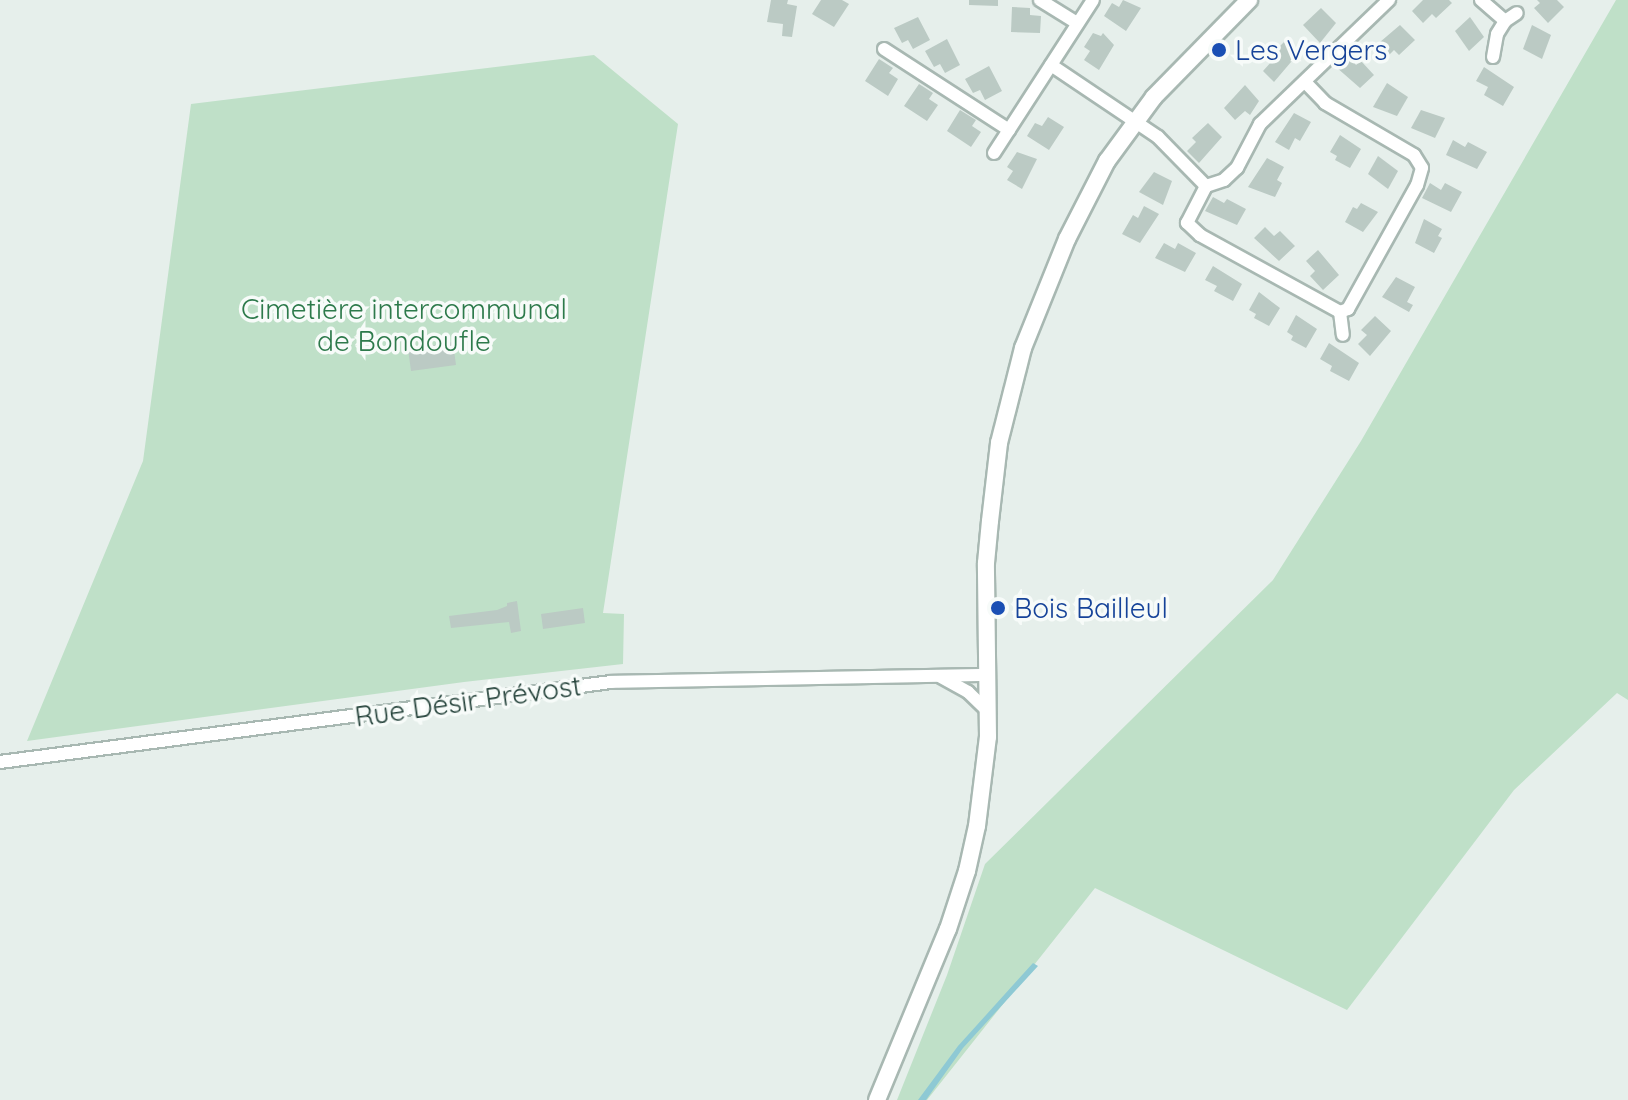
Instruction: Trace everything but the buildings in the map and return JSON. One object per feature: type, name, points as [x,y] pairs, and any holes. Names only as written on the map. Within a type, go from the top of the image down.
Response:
[{"type":"street","points":[[1040,0],[1077,23]]},
{"type":"street","points":[[994,153],[1093,0]]},
{"type":"street","points":[[877,1100],[948,929],[967,871],[984,782],[988,711],[987,549],[999,443],[1010,395],[1042,295],[1107,161],[1135,120],[1203,44],[1249,0]]},
{"type":"street","points":[[1175,231],[1187,223],[1206,186],[1231,175],[1260,124],[1389,0]]},
{"type":"street","points":[[1481,0],[1505,21]]},
{"type":"street","points":[[1493,57],[1497,34],[1505,21],[1517,13]]},
{"type":"street","points":[[884,49],[1009,130]]},
{"type":"street","points":[[1051,65],[1158,137],[1206,186]]},
{"type":"street","points":[[1187,223],[1200,235],[1340,312],[1348,309],[1417,185],[1422,168],[1414,155],[1325,103],[1306,83]]},
{"type":"street","points":[[1340,312],[1343,335]]},
{"type":"street","name":"Rue Désir Prévost","points":[[0,762],[611,682],[987,675]]},
{"type":"street","points":[[938,676],[958,685],[988,711]]},
{"type":"green space","points":[[1616,0],[1628,0],[1628,700],[1617,693],[1514,790],[1347,1010],[1095,888],[927,1100],[897,1100],[947,975],[985,864],[1273,580],[1361,441]]},
{"type":"green space","name":"Cimetière intercommunal de Bondoufle","points":[[594,55],[678,124],[603,613],[624,614],[623,664],[464,682],[27,741],[143,461],[191,104]]},
{"type":"water","points":[[1033,963],[1038,966],[963,1048],[926,1100],[918,1100],[958,1046]]},
{"type":"place","name":"Les Vergers","points":[[1219,50]]},
{"type":"place","name":"Bois Bailleul","points":[[998,608]]}]
